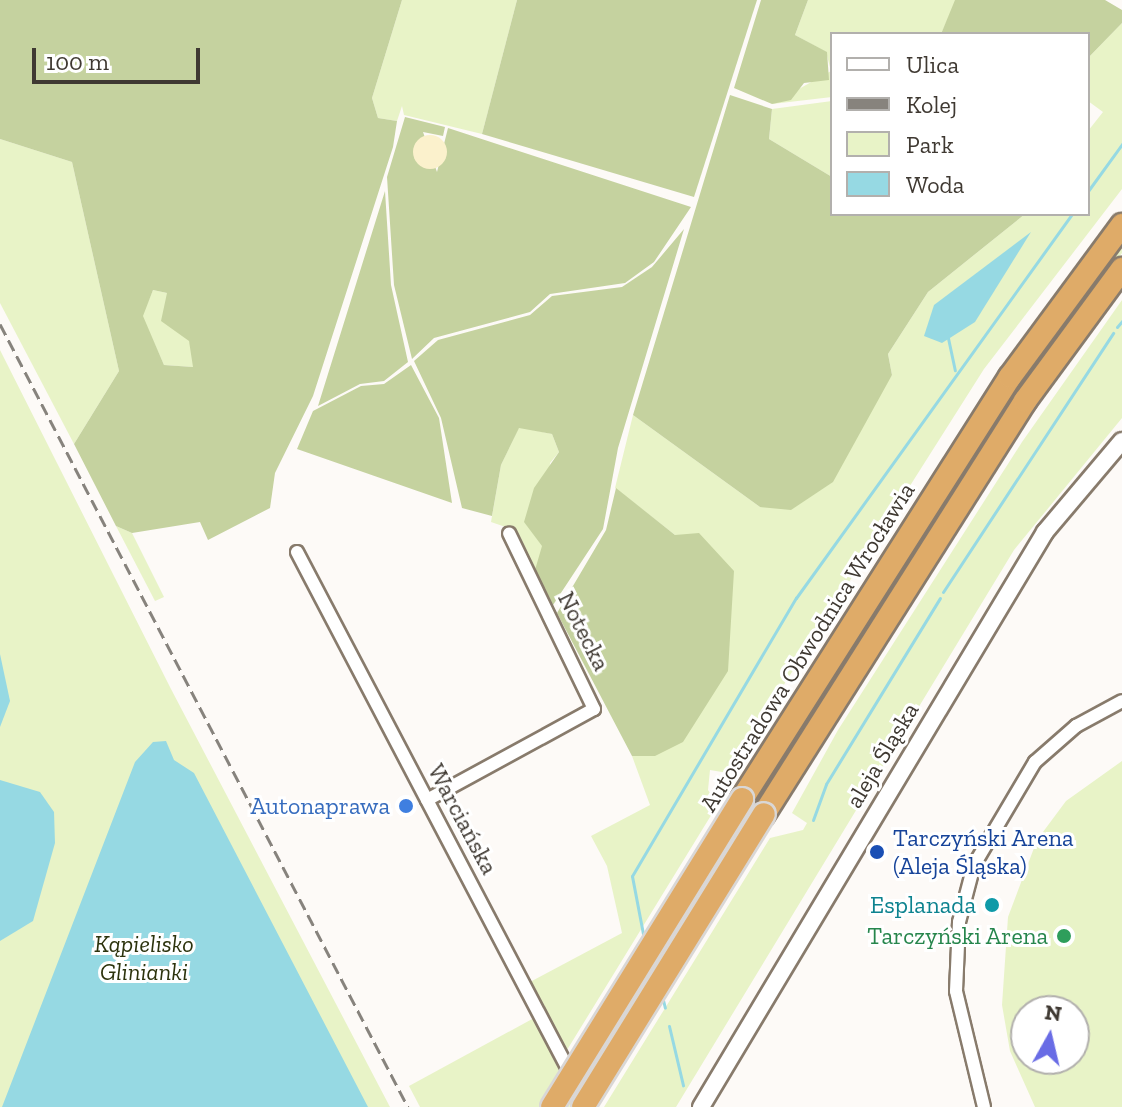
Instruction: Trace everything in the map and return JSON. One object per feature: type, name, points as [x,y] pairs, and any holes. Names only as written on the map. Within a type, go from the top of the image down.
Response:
[{"type":"highway","name":"Autostradowa Obwodnica Wrocławia","points":[[552,1107],[742,799],[1010,377],[1122,225]]},
{"type":"highway","name":"Autostradowa Obwodnica Wrocławia","points":[[586,1107],[764,814],[1025,401],[1122,269]]},
{"type":"street","name":"aleja Śląska","points":[[701,1107],[1045,532],[1122,441]]},
{"type":"street","name":"Notecka","points":[[427,800],[594,709],[509,533]]},
{"type":"street","name":"Warciańska","points":[[297,552],[586,1107]]},
{"type":"street","points":[[984,1107],[956,991],[958,933],[974,865],[1035,762],[1076,726],[1122,701]]},
{"type":"green space","points":[[0,0],[402,0],[372,98],[378,118],[397,121],[393,147],[313,396],[275,473],[270,508],[208,540],[200,522],[132,533],[116,526],[74,444],[119,371],[72,162],[0,139]],"holes":[[[153,290],[167,293],[161,321],[189,341],[193,367],[164,365],[143,316]]]},
{"type":"green space","points":[[402,0],[517,0],[482,134],[404,115],[402,106],[397,121],[378,118],[372,98]]},
{"type":"green space","points":[[517,0],[757,0],[694,197],[482,134]]},
{"type":"green space","points":[[761,0],[808,0],[795,35],[827,52],[829,80],[804,83],[791,100],[772,104],[734,88]]},
{"type":"green space","points":[[808,0],[955,0],[942,32],[830,32],[830,67],[826,52],[795,35]]},
{"type":"green space","points":[[955,0],[1105,0],[1122,10],[1122,23],[1090,56],[1090,32],[942,32]]},
{"type":"green space","points":[[1122,23],[1122,189],[984,369],[728,773],[710,770],[708,790],[718,804],[567,1050],[530,982],[622,933],[607,866],[591,836],[650,805],[632,756],[655,756],[675,535],[615,488],[633,415],[760,507],[880,391],[892,375],[888,354],[928,292],[1023,216],[1090,216],[1090,128],[1103,112],[1090,102],[1090,56]]},
{"type":"green space","points":[[830,72],[830,97],[772,104]]},
{"type":"green space","points":[[730,95],[772,109],[769,139],[830,176],[830,216],[1023,216],[928,292],[888,354],[892,375],[833,482],[791,510],[760,507],[633,415]]},
{"type":"green space","points":[[830,101],[830,176],[769,139],[772,109]]},
{"type":"green space","points":[[405,117],[445,127],[443,136],[423,132],[437,172],[448,128],[691,207],[654,262],[625,283],[550,294],[530,312],[434,338],[412,359],[394,285],[387,177]]},
{"type":"green space","points":[[0,139],[72,162],[119,371],[74,444],[0,303]]},
{"type":"green space","points":[[385,191],[391,285],[408,362],[384,381],[360,384],[318,406]]},
{"type":"green space","points":[[684,229],[618,448],[603,529],[553,605],[535,570],[542,546],[524,522],[534,488],[559,452],[552,434],[519,428],[501,465],[492,516],[462,508],[441,418],[414,361],[438,340],[530,315],[552,296],[622,287],[652,267]]},
{"type":"green space","points":[[1122,240],[1122,253],[992,434],[764,796],[757,792],[998,412]]},
{"type":"green space","points":[[153,290],[167,293],[196,356],[193,367],[164,365],[142,316]]},
{"type":"green space","points":[[1122,300],[1122,418],[1014,550],[676,1107],[604,1107],[770,838],[803,830],[807,823],[792,813],[838,730],[1022,442]]},
{"type":"green space","name":"Kąpielisko Glinianki","points":[[0,350],[171,689],[390,1107],[0,1107]]},
{"type":"green space","points":[[411,365],[439,418],[452,503],[297,449],[313,411],[361,386],[384,384]]},
{"type":"green space","points":[[519,427],[552,434],[559,452],[550,463],[544,559],[535,570],[514,530],[491,522],[501,465]]},
{"type":"green space","points":[[616,488],[675,535],[699,533],[734,571],[728,671],[683,742],[655,756],[632,756],[557,613],[606,530]]},
{"type":"green space","points":[[116,526],[132,533],[164,597],[155,601]]},
{"type":"green space","name":"Tarczyński Arena","points":[[1122,761],[1122,1107],[1035,1107],[1021,1075],[1090,1075],[1090,995],[1010,995],[1010,1051],[1002,1005],[1008,917],[1037,840],[1066,801]]},
{"type":"green space","points":[[534,1018],[581,1107],[420,1107],[409,1086]]},
{"type":"sand","points":[[430,135],[442,140],[447,152],[442,164],[430,169],[418,164],[413,152],[418,140]]},
{"type":"water","points":[[1031,232],[975,322],[942,343],[924,336],[934,305]]},
{"type":"water","points":[[0,654],[10,701],[0,727]]},
{"type":"water","points":[[166,741],[174,760],[194,773],[368,1107],[2,1107],[135,762],[153,742]]},
{"type":"water","points":[[0,780],[40,792],[54,812],[55,843],[33,921],[0,941]]},
{"type":"waterway","points":[[1090,188],[1122,144]]},
{"type":"waterway","points":[[644,939],[632,876],[796,598],[1071,216]]},
{"type":"waterway","points":[[1117,327],[1122,321]]},
{"type":"waterway","points":[[943,592],[1113,333]]},
{"type":"waterway","points":[[948,338],[955,370]]},
{"type":"waterway","points":[[813,820],[826,784],[940,598]]},
{"type":"waterway","points":[[662,996],[665,1008]]},
{"type":"waterway","points":[[669,1026],[683,1085]]},
{"type":"railway","points":[[0,324],[408,1107]]},
{"type":"place","name":"Autonaprawa","points":[[406,806]]},
{"type":"place","name":"Tarczyński Arena (Aleja Śląska)","points":[[877,852]]},
{"type":"place","name":"Esplanada","points":[[992,905]]},
{"type":"place","name":"Tarczyński Arena","points":[[1064,936]]}]
